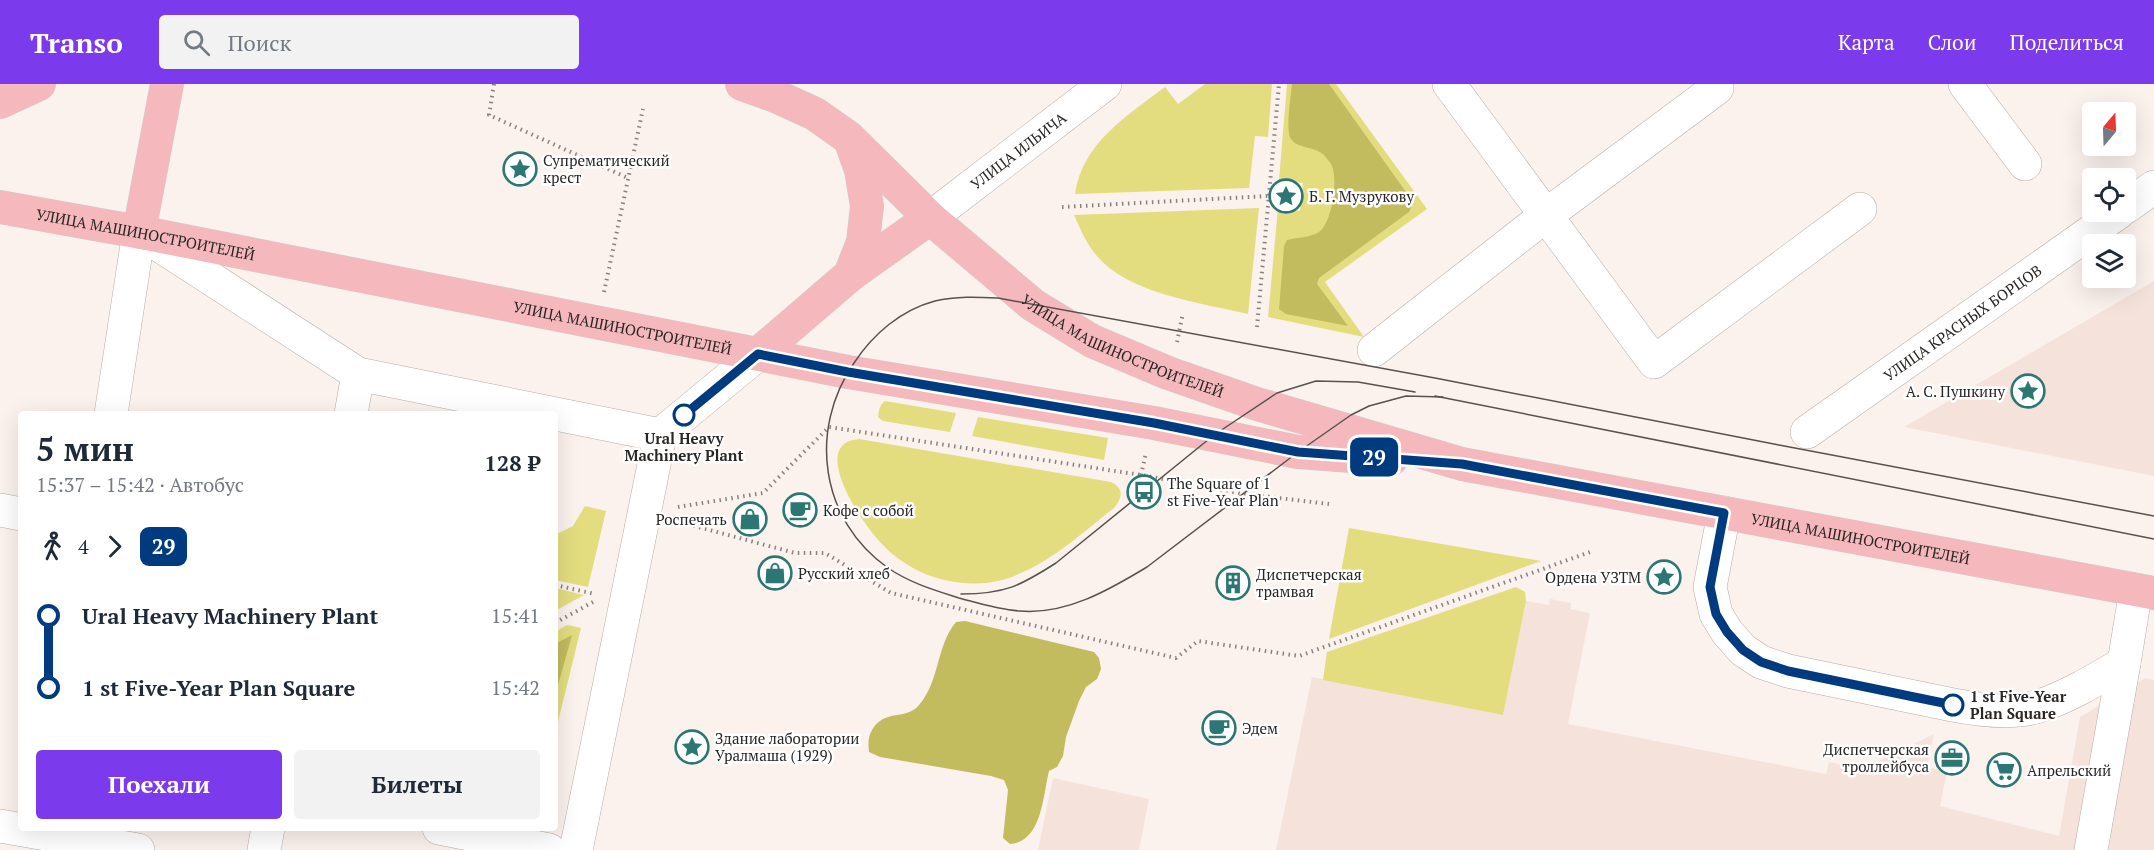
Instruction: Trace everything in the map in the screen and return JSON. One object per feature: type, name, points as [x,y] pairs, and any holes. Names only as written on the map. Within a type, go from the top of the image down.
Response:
[{"type":"main road","points":[[0,102],[39,84]]},
{"type":"main road","points":[[139,232],[167,84]]},
{"type":"main road","name":"УЛИЦА МАШИНОСТРОИТЕЛЕЙ","points":[[742,84],[815,114],[849,138],[930,218],[1033,305],[1092,341],[1168,373],[1257,404],[1462,464],[2145,592]]},
{"type":"main road","points":[[849,138],[861,170],[867,206],[863,242],[850,275]]},
{"type":"main road","name":"УЛИЦА МАШИНОСТРОИТЕЛЕЙ","points":[[0,207],[139,232],[860,374],[1154,423],[1298,452],[1462,464]]},
{"type":"main road","points":[[758,354],[850,275],[930,218]]},
{"type":"street","name":"УЛИЦА ИЛЬИЧА","points":[[930,218],[1105,84]]},
{"type":"street","points":[[1449,84],[1654,362],[1860,210]]},
{"type":"street","points":[[1965,84],[2025,164]]},
{"type":"street","points":[[1374,350],[1718,85]]},
{"type":"street","points":[[2136,200],[2154,187]]},
{"type":"street","name":"УЛИЦА КРАСНЫХ БОРЦОВ","points":[[1807,432],[2106,222]]},
{"type":"street","points":[[111,411],[139,232],[358,374],[541,411]]},
{"type":"street","points":[[576,850],[660,435],[758,354]]},
{"type":"street","points":[[352,411],[358,374]]},
{"type":"street","points":[[558,414],[660,435]]},
{"type":"street","points":[[0,510],[18,513]]},
{"type":"street","points":[[1724,513],[1710,587],[1716,614],[1727,632],[1743,650],[1761,662],[1788,671],[1953,705],[1999,710],[2035,707],[2098,679],[2124,663]]},
{"type":"street","points":[[2091,850],[2124,663],[2145,592]]},
{"type":"street","points":[[0,826],[18,829]]},
{"type":"street","points":[[29,831],[138,850]]},
{"type":"street","points":[[264,850],[267,831]]},
{"type":"street","points":[[454,831],[549,850]]},
{"type":"path","points":[[494,84],[489,115],[628,178]]},
{"type":"path","points":[[1257,327],[1279,84]]},
{"type":"path","points":[[602,299],[643,109]]},
{"type":"path","points":[[1062,207],[1269,196]]},
{"type":"path","points":[[645,512],[762,493],[829,427],[1141,475],[1245,494],[1329,504]]},
{"type":"path","points":[[645,512],[795,552],[825,553],[891,593],[1176,658],[1198,641],[1299,656],[1593,551]]},
{"type":"path","points":[[558,586],[596,594]]},
{"type":"path","points":[[558,621],[594,601]]},
{"type":"shaded area","points":[[1205,84],[1272,84],[1268,137],[1255,136],[1249,188],[1075,194],[1079,176],[1087,160],[1097,145],[1122,120],[1165,87],[1178,104]]},
{"type":"shaded area","points":[[1287,84],[1336,84],[1427,209],[1325,282],[1364,337],[1268,317],[1278,208],[1300,211],[1303,183],[1279,180]]},
{"type":"shaded area","points":[[1292,84],[1329,84],[1411,199],[1412,206],[1409,212],[1319,278],[1317,284],[1348,326],[1286,314],[1279,309],[1284,246],[1287,240],[1311,235],[1324,227],[1334,191],[1334,173],[1324,155],[1294,142],[1289,135],[1288,121]]},
{"type":"shaded area","points":[[1259,208],[1248,314],[1167,295],[1127,279],[1096,255],[1074,215]]},
{"type":"shaded area","points":[[2154,281],[2154,476],[1904,427]]},
{"type":"shaded area","points":[[885,401],[956,413],[950,432],[883,421],[878,417],[880,406]]},
{"type":"shaded area","points":[[978,417],[1108,438],[1104,460],[972,436]]},
{"type":"shaded area","points":[[859,439],[1111,482],[1121,494],[1114,508],[1059,551],[1030,569],[988,583],[944,580],[922,573],[894,555],[877,538],[858,513],[842,483],[838,456],[844,444]]},
{"type":"shaded area","points":[[585,506],[606,511],[588,587],[558,581],[558,534],[573,526]]},
{"type":"shaded area","points":[[1349,528],[1541,561],[1329,639]]},
{"type":"shaded area","points":[[1516,587],[1525,592],[1526,601],[1503,715],[1323,680],[1327,652]]},
{"type":"shaded area","points":[[558,589],[584,595],[558,609]]},
{"type":"shaded area","points":[[1550,599],[1571,603],[1570,609],[1590,613],[1568,724],[1826,774],[1829,762],[1862,769],[1934,734],[1927,767],[1947,772],[1940,806],[2059,836],[2080,717],[2145,678],[2154,680],[2154,850],[1276,850],[1312,677],[1503,715],[1526,601],[1549,605]]},
{"type":"shaded area","points":[[965,621],[1094,652],[1099,658],[1101,669],[1097,679],[1086,687],[1079,701],[1066,737],[1063,756],[1057,767],[1049,771],[1035,826],[1021,841],[1010,844],[1003,838],[1008,790],[1004,780],[880,757],[869,752],[870,735],[877,723],[914,710],[926,696],[950,631],[956,622]]},
{"type":"shaded area","points":[[567,625],[581,628],[558,722],[558,630]]},
{"type":"shaded area","points":[[572,635],[558,685],[558,642]]},
{"type":"shaded area","points":[[1053,778],[1149,799],[1139,850],[1038,850]]},
{"type":"tram line","points":[[1443,397],[1406,396],[1369,406],[1351,415],[1298,452],[1147,567],[1102,592],[1054,609],[1020,611],[989,606],[931,589],[896,573],[865,548],[848,525],[835,500],[828,473],[827,445],[830,417],[839,389],[870,342],[899,317],[923,305],[951,298],[982,297],[998,298],[1435,378],[2154,516]]},
{"type":"tram line","points":[[961,594],[976,594],[1011,587],[1032,578],[1056,563],[1214,435],[1277,393],[1316,381],[1358,382],[1415,392]]},
{"type":"tram line","points":[[1435,396],[2154,539]]},
{"type":"bus line","name":"29","points":[[684,415],[758,354],[848,372],[1154,423],[1298,452],[1462,464],[1724,513],[1710,587],[1716,614],[1727,632],[1743,650],[1761,662],[1788,671],[1953,705]]},
{"type":"place","name":"Супрематический крест","points":[[520,169]]},
{"type":"place","name":"Б. Г. Музрукову","points":[[1286,196]]},
{"type":"place","name":"А. С. Пушкину","points":[[2028,391]]},
{"type":"place","name":"Ural Heavy Machinery Plant","points":[[684,415]]},
{"type":"place","name":"The Square of 1 st Five-Year Plan","points":[[1144,492]]},
{"type":"place","name":"Кофе с собой","points":[[800,510]]},
{"type":"place","name":"Роспечать","points":[[750,519]]},
{"type":"place","name":"Русский хлеб","points":[[775,573]]},
{"type":"place","name":"Ордена УЗТМ","points":[[1664,577]]},
{"type":"place","name":"Диспетчерская трамвая","points":[[1233,583]]},
{"type":"place","name":"1 st Five-Year Plan Square","points":[[1953,705]]},
{"type":"place","name":"Эдем","points":[[1219,728]]},
{"type":"place","name":"Здание лаборатории Уралмаша (1929)","points":[[692,747]]},
{"type":"place","name":"Диспетчерская троллейбуса","points":[[1952,758]]},
{"type":"place","name":"Апрельский","points":[[2004,770]]}]
